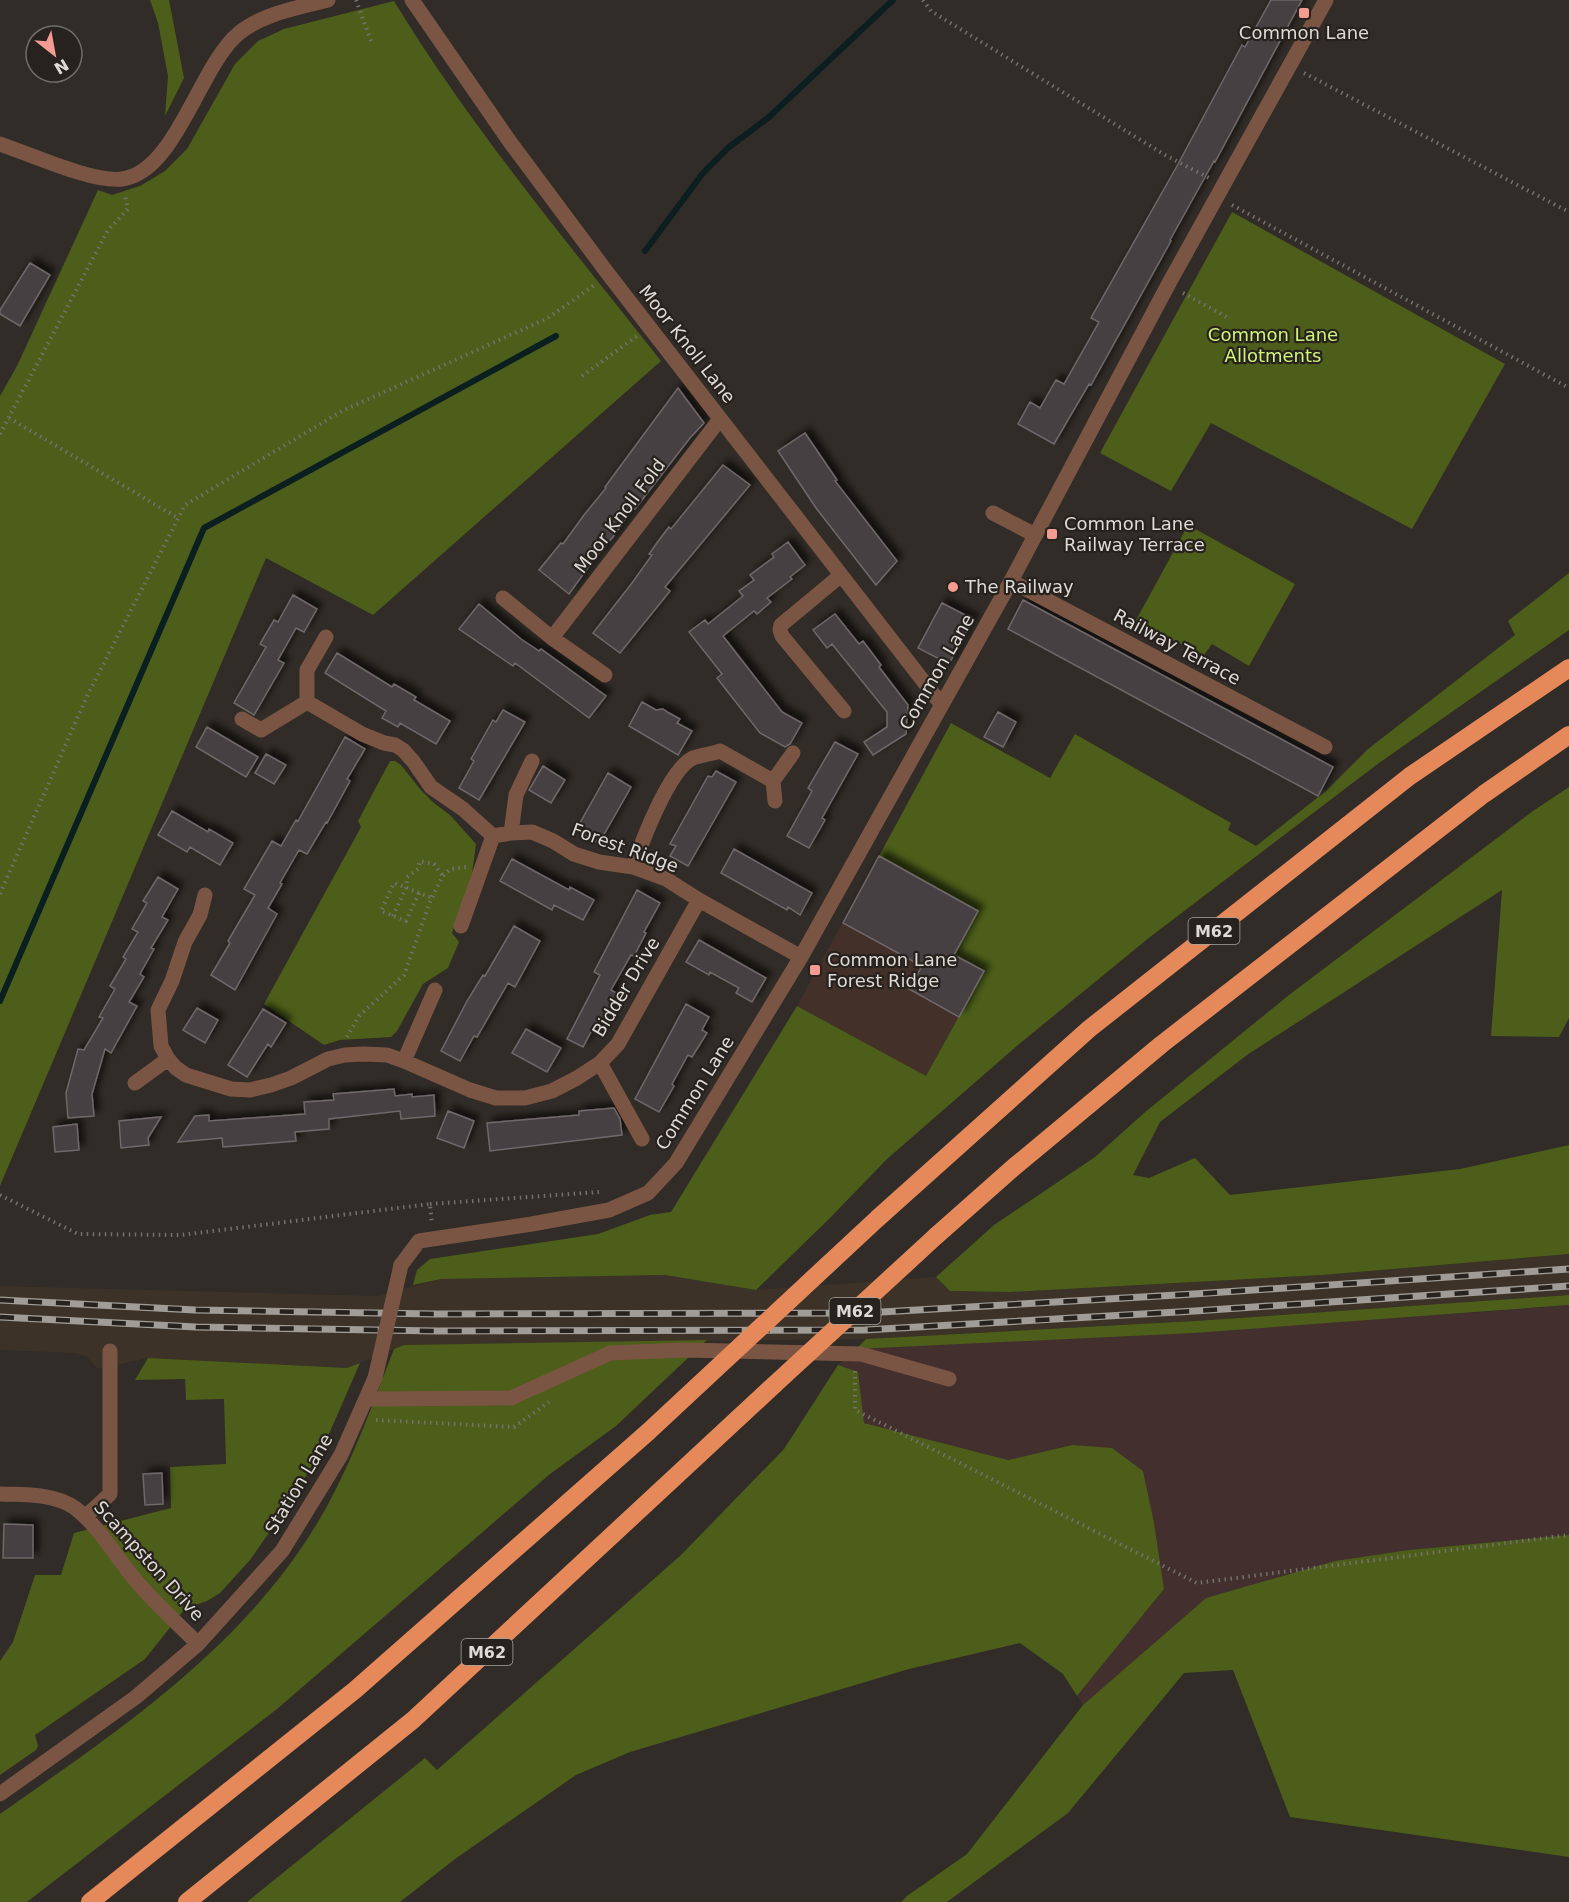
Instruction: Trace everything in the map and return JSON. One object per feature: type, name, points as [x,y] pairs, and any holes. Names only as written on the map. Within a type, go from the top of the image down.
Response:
[{"type":"highway","name":"M62","points":[[90,1902],[355,1690],[648,1432],[878,1218],[1098,1022],[1410,776],[1569,668]]},
{"type":"highway","name":"M62","points":[[187,1902],[413,1720],[774,1385],[1014,1167],[1162,1044],[1484,794],[1569,735]]},
{"type":"street","points":[[0,144],[90,176],[122,179],[142,171],[162,155],[224,51],[239,34],[263,18],[328,0]]},
{"type":"street","name":"Moor Knoll Lane","points":[[412,0],[510,142],[609,275],[941,704]]},
{"type":"street","name":"Common Lane","points":[[648,1193],[676,1163],[801,957],[1011,581],[1168,285],[1326,0]]},
{"type":"street","name":"Moor Knoll Fold","points":[[552,638],[720,419]]},
{"type":"street","points":[[993,513],[1035,535]]},
{"type":"street","points":[[840,576],[781,625],[780,630],[782,636],[844,711]]},
{"type":"street","name":"Railway Terrace","points":[[1011,581],[1325,747]]},
{"type":"street","points":[[503,598],[552,638],[605,675]]},
{"type":"street","points":[[307,702],[307,670],[326,637]]},
{"type":"street","points":[[242,719],[261,730],[307,702]]},
{"type":"street","points":[[307,702],[362,734],[403,750],[413,760],[431,787],[494,836],[461,926]]},
{"type":"street","points":[[633,867],[664,794],[677,774],[691,759],[720,751],[773,781]]},
{"type":"street","points":[[775,801],[773,781],[793,753]]},
{"type":"street","points":[[511,832],[516,795],[532,761]]},
{"type":"street","name":"Forest Ridge","points":[[494,836],[511,832],[532,832],[574,854],[599,862],[633,867],[666,879],[801,957]]},
{"type":"street","points":[[135,1083],[168,1059],[161,1046],[158,1010],[172,981],[184,942],[200,915],[205,895]]},
{"type":"street","name":"Bidder Drive","points":[[168,1059],[186,1075],[231,1089],[250,1090],[271,1085],[291,1078],[328,1059],[348,1054],[387,1055],[470,1090],[496,1098],[525,1098],[552,1091],[600,1063],[618,1044],[699,900]]},
{"type":"street","points":[[404,1061],[435,990]]},
{"type":"street","points":[[600,1063],[642,1139]]},
{"type":"street","name":"Station Lane","points":[[0,1794],[136,1697],[198,1644],[282,1551],[341,1455],[366,1399],[375,1378],[401,1265],[419,1241],[609,1210],[648,1193]]},
{"type":"street","points":[[366,1399],[511,1398],[610,1353],[683,1350],[861,1354],[949,1379]]},
{"type":"street","points":[[85,1517],[110,1494],[110,1351]]},
{"type":"street","name":"Scampston Drive","points":[[0,1494],[42,1496],[75,1508],[85,1517],[138,1583],[198,1644]]},
{"type":"path","points":[[356,0],[371,41]]},
{"type":"path","points":[[923,0],[931,11],[1165,154],[1220,191],[1569,388]]},
{"type":"path","points":[[1290,66],[1569,213]]},
{"type":"path","points":[[0,434],[108,230],[128,209],[122,179]]},
{"type":"path","points":[[0,894],[88,694],[185,505],[342,411],[548,318],[609,275]]},
{"type":"path","points":[[1168,285],[1230,319]]},
{"type":"path","points":[[582,376],[650,327]]},
{"type":"path","points":[[9,418],[178,518]]},
{"type":"path","points":[[393,916],[406,888],[407,877],[418,869],[420,861],[434,864],[443,876]]},
{"type":"path","points":[[348,1054],[347,1038],[359,1016],[404,975],[432,898],[443,876],[450,869],[463,867],[481,870]]},
{"type":"path","points":[[419,892],[406,921],[381,911],[394,883],[419,892],[432,898]]},
{"type":"path","points":[[0,1195],[78,1234],[181,1235],[430,1204],[602,1192]]},
{"type":"path","points":[[430,1204],[434,1239]]},
{"type":"path","points":[[855,1362],[855,1410],[1197,1583],[1569,1535]]},
{"type":"path","points":[[357,1419],[514,1428],[551,1400]]},
{"type":"shaded area","points":[[879,856],[978,911],[984,971],[926,1077],[797,1006]]},
{"type":"shaded area","points":[[1569,1254],[1569,1295],[1195,1321],[866,1339],[405,1345],[347,1368],[148,1358],[98,1369],[86,1356],[74,1353],[0,1350],[0,1286],[376,1296],[441,1279],[665,1275],[756,1290],[936,1277],[950,1291],[1010,1292],[1322,1275]]},
{"type":"shaded area","points":[[1569,1305],[1569,1535],[1409,1550],[1206,1598],[1083,1705],[1077,1696],[1164,1589],[1072,1445],[1008,1460],[864,1423],[858,1372],[838,1365],[856,1349]]},
{"type":"green space","points":[[150,0],[169,0],[184,78],[165,116],[168,76],[158,23]]},
{"type":"green space","points":[[394,1],[488,140],[661,361],[373,615],[266,558],[0,1186],[0,396],[17,366],[98,190],[112,195],[140,186],[165,171],[187,149],[235,64],[258,41],[284,29]]},
{"type":"green space","name":"Common Lane Allotments","points":[[1232,212],[1505,364],[1412,529],[1211,423],[1171,491],[1100,453]]},
{"type":"green space","points":[[1188,525],[1295,584],[1249,666],[1212,644],[1204,655],[1135,622]]},
{"type":"green space","points":[[1569,573],[1569,630],[1379,763],[1150,937],[1018,1045],[887,1159],[756,1290],[665,1275],[441,1279],[413,1285],[417,1270],[430,1259],[598,1234],[650,1215],[671,1212],[797,1006],[926,1076],[984,971],[954,955],[978,911],[879,856],[951,723],[1050,778],[1075,734],[1231,823],[1228,830],[1256,846],[1326,791],[1368,749],[1515,635],[1508,621]]},
{"type":"green space","points":[[390,761],[401,765],[420,789],[450,815],[476,844],[472,873],[452,933],[459,942],[448,968],[423,984],[397,1031],[391,1037],[340,1040],[324,1045],[264,1004],[361,827],[358,821]]},
{"type":"green space","points":[[1569,787],[1569,1018],[1559,1037],[1491,1036],[1502,890],[1247,1055],[1160,1122],[1133,1175],[1149,1178],[1195,1158],[1230,1195],[1460,1169],[1569,1145],[1569,1254],[1322,1275],[1010,1292],[950,1291],[936,1277],[994,1225],[1095,1157],[1144,1113],[1289,995],[1533,811]]},
{"type":"green space","points":[[1569,1295],[1569,1305],[1194,1333],[856,1349],[866,1339],[1195,1321]]},
{"type":"green space","points":[[707,1340],[616,1426],[550,1474],[277,1709],[27,1902],[0,1902],[0,1814],[137,1715],[181,1679],[261,1601],[295,1556],[326,1508],[354,1450],[394,1349],[404,1345]]},
{"type":"green space","points":[[148,1358],[347,1368],[360,1363],[329,1434],[296,1494],[250,1560],[220,1593],[207,1601],[188,1605],[145,1659],[35,1735],[38,1746],[36,1750],[0,1775],[0,1661],[13,1642],[35,1575],[61,1575],[74,1533],[171,1508],[170,1467],[226,1464],[224,1399],[186,1400],[185,1379],[135,1380]]},
{"type":"green space","points":[[838,1365],[858,1372],[864,1423],[1008,1460],[1072,1445],[1112,1448],[1143,1471],[1164,1589],[1077,1696],[1063,1674],[1020,1643],[909,1669],[630,1752],[576,1775],[455,1859],[400,1902],[247,1902],[425,1758],[437,1770],[681,1555],[784,1449]]},
{"type":"green space","points":[[1569,1535],[1569,1857],[1290,1817],[1233,1670],[1184,1673],[1068,1813],[947,1902],[901,1902],[967,1854],[1083,1705],[1206,1598],[1335,1561],[1409,1550]]},
{"type":"building","points":[[1271,0],[1302,0],[1091,385],[1089,384],[1054,444],[1018,424],[1030,402],[1040,408],[1056,380],[1064,384],[1099,322],[1091,318],[1242,45],[1245,47]]},
{"type":"building","points":[[30,263],[50,275],[20,326],[0,314],[0,310]]},
{"type":"building","points":[[678,388],[704,423],[635,509],[633,508],[569,594],[539,570],[561,543],[563,544],[606,488]]},
{"type":"building","points":[[805,433],[837,480],[835,481],[897,561],[876,585],[816,508],[778,451]]},
{"type":"building","points":[[723,465],[750,485],[665,587],[670,591],[620,653],[593,633],[632,583],[652,555],[649,554],[669,527],[671,529]]},
{"type":"building","points":[[788,542],[805,565],[790,577],[792,579],[767,598],[771,602],[757,614],[754,611],[723,636],[782,712],[802,723],[790,744],[785,747],[760,733],[717,678],[722,674],[689,632],[705,620],[708,624],[743,596],[739,591],[754,580],[750,575],[774,557],[772,554]]},
{"type":"building","points":[[293,595],[317,609],[304,632],[296,628],[278,660],[284,663],[254,715],[234,703],[266,647],[260,644],[274,620],[278,622]]},
{"type":"building","points":[[1023,600],[1333,767],[1318,796],[1008,629]]},
{"type":"building","points":[[942,603],[973,619],[949,664],[918,648]]},
{"type":"building","points":[[479,604],[521,639],[539,651],[541,649],[606,696],[589,718],[515,663],[513,666],[459,629]]},
{"type":"building","points":[[835,614],[859,644],[863,641],[881,665],[879,667],[908,705],[906,734],[873,755],[864,742],[887,727],[887,712],[832,644],[827,648],[813,630]]},
{"type":"building","points":[[337,653],[392,687],[394,684],[416,697],[414,700],[450,721],[436,744],[400,723],[398,727],[382,718],[386,711],[325,673]]},
{"type":"building","points":[[642,702],[656,710],[663,709],[680,719],[677,723],[692,731],[678,755],[629,726]]},
{"type":"building","points":[[503,710],[525,722],[479,800],[459,788],[474,761],[471,759],[493,720],[496,722]]},
{"type":"building","points":[[998,712],[1016,722],[1003,747],[984,737]]},
{"type":"building","points":[[207,727],[258,757],[246,777],[196,747]]},
{"type":"building","points":[[345,737],[365,749],[347,779],[350,781],[327,823],[307,854],[299,850],[280,883],[282,884],[268,908],[277,914],[235,990],[211,975],[255,895],[244,889],[272,841],[281,846],[296,820],[298,821]]},
{"type":"building","points":[[835,742],[858,754],[822,818],[825,820],[809,848],[787,836],[812,791],[808,788]]},
{"type":"building","points":[[266,754],[286,765],[274,784],[255,773]]},
{"type":"building","points":[[543,766],[565,780],[551,803],[529,790]]},
{"type":"building","points":[[716,771],[736,782],[688,866],[670,856],[676,846],[670,844],[708,776],[712,777]]},
{"type":"building","points":[[608,773],[631,787],[602,838],[599,836],[596,842],[576,830]]},
{"type":"building","points":[[172,811],[208,832],[209,829],[233,843],[220,865],[190,847],[187,852],[158,835]]},
{"type":"building","points":[[734,849],[812,893],[800,915],[721,873]]},
{"type":"building","points":[[879,856],[978,911],[954,955],[984,971],[959,1017],[909,989],[922,966],[843,923]]},
{"type":"building","points":[[512,859],[569,890],[570,887],[594,900],[583,920],[554,905],[552,910],[500,881]]},
{"type":"building","points":[[158,877],[178,889],[162,917],[168,920],[151,948],[154,949],[140,974],[144,977],[129,1002],[137,1006],[111,1053],[105,1049],[92,1094],[94,1116],[68,1118],[66,1093],[78,1049],[84,1050],[103,1018],[99,1017],[115,989],[110,986],[126,959],[123,957],[138,932],[132,929],[147,903],[143,901]]},
{"type":"building","points":[[637,890],[660,903],[634,956],[631,955],[611,990],[618,994],[603,1022],[598,1019],[583,1047],[567,1039],[600,975],[594,972]]},
{"type":"building","points":[[514,926],[540,941],[515,987],[508,983],[477,1037],[474,1036],[460,1061],[441,1051],[467,1001],[483,975],[485,976]]},
{"type":"building","points":[[699,940],[766,978],[752,1002],[736,993],[739,988],[686,962]]},
{"type":"building","points":[[686,1004],[709,1017],[702,1030],[707,1033],[692,1057],[688,1055],[659,1112],[635,1099]]},
{"type":"building","points":[[197,1008],[218,1020],[205,1043],[183,1030]]},
{"type":"building","points":[[263,1009],[286,1023],[271,1047],[268,1044],[247,1077],[228,1065]]},
{"type":"building","points":[[526,1029],[561,1048],[547,1072],[512,1053]]},
{"type":"building","points":[[394,1089],[395,1096],[434,1095],[435,1116],[401,1119],[400,1111],[329,1119],[329,1129],[295,1132],[296,1141],[223,1147],[222,1138],[178,1142],[195,1116],[209,1115],[209,1121],[305,1114],[304,1102],[334,1100],[333,1094]]},
{"type":"building","points":[[614,1108],[620,1119],[622,1135],[490,1151],[487,1123],[579,1115],[579,1111]]},
{"type":"building","points":[[448,1111],[474,1121],[464,1148],[437,1138]]},
{"type":"building","points":[[161,1117],[148,1138],[149,1145],[121,1148],[119,1121]]},
{"type":"building","points":[[77,1124],[79,1150],[55,1152],[53,1127]]},
{"type":"building","points":[[162,1473],[163,1504],[145,1505],[143,1474]]},
{"type":"building","points":[[4,1524],[33,1525],[33,1558],[3,1558]]},
{"type":"waterway","points":[[645,251],[703,173],[728,148],[769,117],[893,0]]},
{"type":"waterway","points":[[0,1001],[204,528],[556,336]]},
{"type":"railway","points":[[0,1300],[195,1310],[436,1314],[864,1313],[1569,1269]]},
{"type":"railway","points":[[0,1317],[196,1327],[437,1331],[865,1330],[1569,1286]]},
{"type":"place","name":"Common Lane","points":[[1304,13]]},
{"type":"place","name":"Common Lane Railway Terrace","points":[[1052,534]]},
{"type":"place","name":"The Railway","points":[[953,587]]},
{"type":"place","name":"Common Lane Forest Ridge","points":[[815,970]]}]
